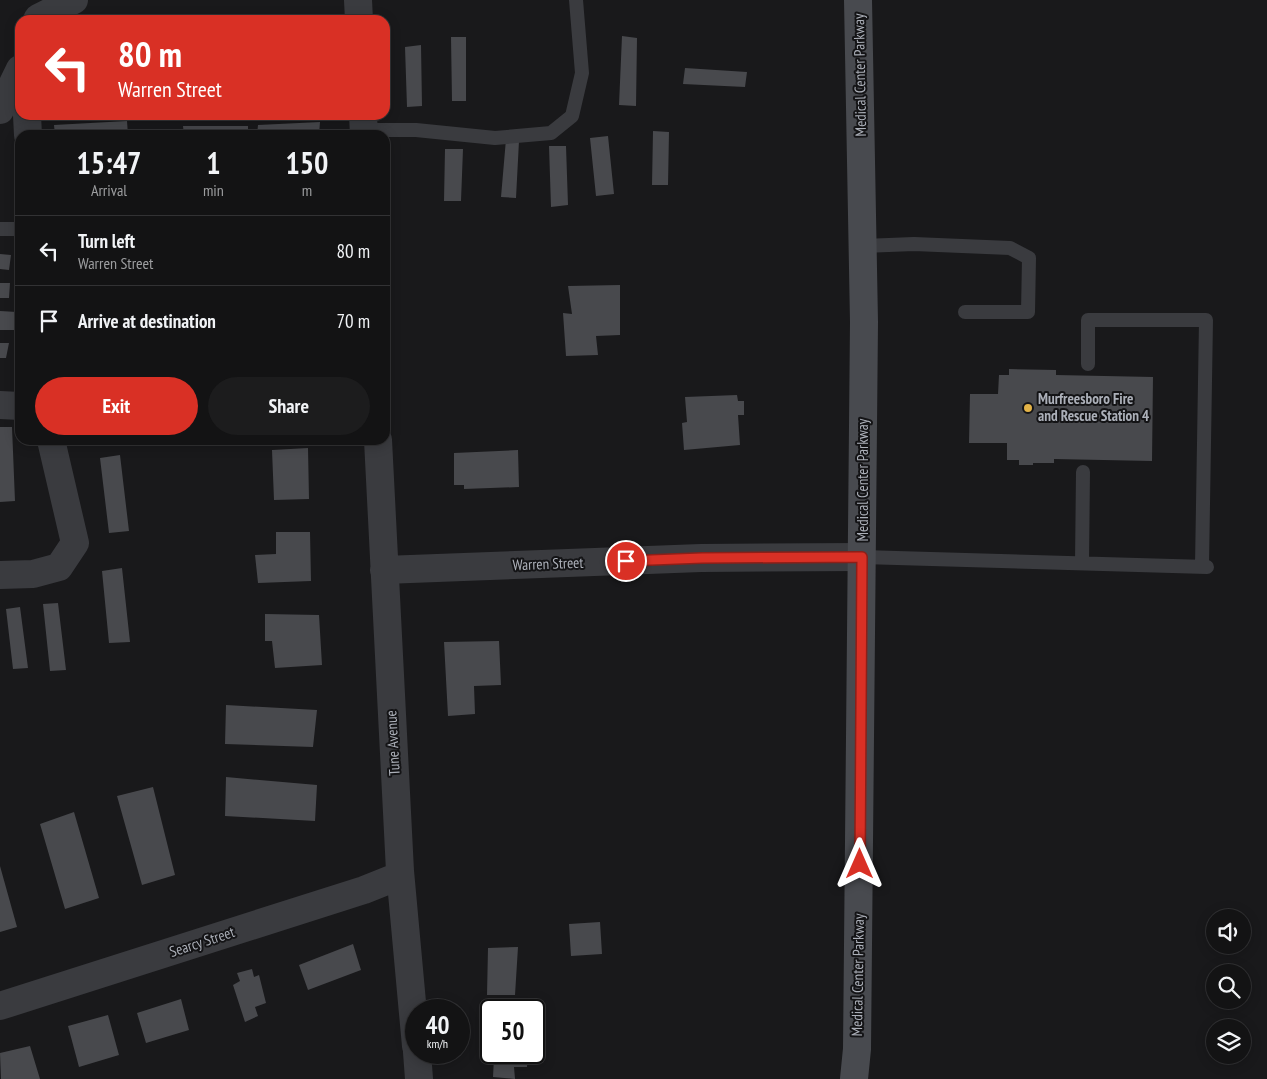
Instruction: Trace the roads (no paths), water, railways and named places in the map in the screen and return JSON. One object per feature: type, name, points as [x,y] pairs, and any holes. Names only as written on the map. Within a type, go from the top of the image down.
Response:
[{"type":"main road","name":"Medical Center Parkway","points":[[854,1079],[857,1048],[862,557],[863,246],[858,0]]},
{"type":"street","points":[[44,15],[74,0]]},
{"type":"street","points":[[358,0],[359,15]]},
{"type":"street","points":[[0,110],[15,79]]},
{"type":"street","points":[[0,406],[15,406]]},
{"type":"street","points":[[0,575],[33,574],[59,567],[75,543],[53,445]]},
{"type":"street","name":"Tune Avenue","points":[[378,445],[400,871],[412,999]]},
{"type":"street","name":"Warren Street","points":[[384,570],[702,558],[862,557]]},
{"type":"street","name":"Searcy Street","points":[[0,1006],[364,890],[394,878],[400,871]]},
{"type":"street","points":[[418,1064],[419,1079]]},
{"type":"lane","points":[[364,127],[494,138],[551,133],[572,116],[582,73],[576,0]]},
{"type":"lane","points":[[0,229],[15,229]]},
{"type":"lane","points":[[863,246],[914,244],[1010,248],[1029,258],[1028,312],[966,312]]},
{"type":"lane","points":[[862,557],[1204,566],[1206,320],[1088,320],[1088,364]]},
{"type":"lane","points":[[1082,563],[1083,472]]},
{"type":"place","name":"Murfreesboro Fire and Rescue Station 4","points":[[1028,408]]}]
